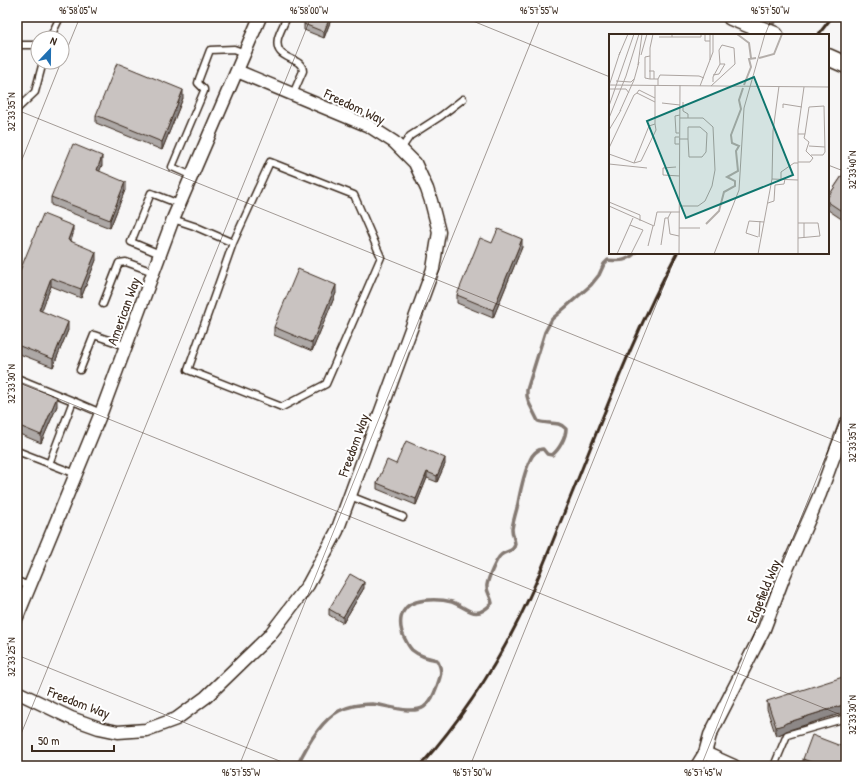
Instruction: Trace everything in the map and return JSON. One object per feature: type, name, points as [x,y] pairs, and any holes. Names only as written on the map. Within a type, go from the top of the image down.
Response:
[{"type":"street","name":"American Way","points":[[17,617],[101,413],[179,204],[260,17]]},
{"type":"street","points":[[731,17],[772,34]]},
{"type":"street","points":[[829,57],[846,65]]},
{"type":"street","name":"Freedom Way","points":[[17,692],[71,718],[99,728],[118,732],[146,730],[176,719],[206,697],[269,636],[312,580],[337,531],[433,269],[439,232],[431,201],[415,163],[394,142],[369,126],[237,71]]},
{"type":"street","name":"Edgefield Way","points":[[697,766],[705,753],[710,735],[764,629],[784,576],[820,494],[846,423]]},
{"type":"street","points":[[705,753],[734,766]]},
{"type":"lane","points":[[54,30],[60,17]]},
{"type":"lane","points":[[287,17],[278,38],[279,51],[283,55],[300,64],[303,71],[293,94]]},
{"type":"lane","points":[[17,45],[30,45]]},
{"type":"lane","points":[[192,176],[172,168],[204,91],[198,83],[210,50],[234,49],[245,54]]},
{"type":"lane","points":[[17,109],[35,92],[41,70]]},
{"type":"lane","points":[[401,149],[410,136],[441,116],[463,99]]},
{"type":"lane","points":[[270,162],[354,195],[381,257],[326,384],[282,407],[188,370],[233,243],[270,162]]},
{"type":"lane","points":[[160,254],[131,242],[151,193],[179,204]]},
{"type":"lane","points":[[173,219],[194,226],[233,243]]},
{"type":"lane","points":[[103,304],[119,263],[126,262],[153,272]]},
{"type":"lane","points":[[80,370],[94,336],[126,346]]},
{"type":"lane","points":[[17,378],[101,413]]},
{"type":"lane","points":[[49,464],[73,401]]},
{"type":"lane","points":[[17,451],[76,474]]},
{"type":"lane","points":[[350,496],[403,516]]},
{"type":"lane","points":[[17,581],[29,586]]},
{"type":"lane","points":[[774,766],[787,735],[846,718]]},
{"type":"building","points":[[307,17],[330,17],[324,32],[304,24]]},
{"type":"building","points":[[117,63],[183,90],[162,142],[96,115]]},
{"type":"building","points":[[73,144],[102,156],[97,170],[125,182],[110,220],[51,197]]},
{"type":"building","points":[[846,170],[846,214],[829,203],[829,196]]},
{"type":"building","points":[[43,214],[73,226],[68,240],[96,252],[81,289],[51,278],[39,310],[68,322],[53,359],[17,345],[17,278]]},
{"type":"building","points":[[498,229],[522,239],[493,310],[457,295],[480,238],[492,243]]},
{"type":"building","points":[[298,269],[336,285],[312,343],[274,327]]},
{"type":"building","points":[[17,381],[57,397],[41,435],[17,425]]},
{"type":"building","points":[[406,441],[445,458],[437,476],[427,472],[416,499],[377,483],[387,460],[396,464]]},
{"type":"building","points":[[350,574],[364,582],[343,617],[329,609]]},
{"type":"building","points":[[846,676],[846,704],[776,727],[767,701]]},
{"type":"building","points":[[812,735],[846,748],[846,766],[821,766],[803,759]]},
{"type":"waterway","points":[[769,29],[778,17]]},
{"type":"waterway","points":[[297,766],[314,735],[332,715],[339,711],[364,704],[413,710],[424,707],[430,700],[440,679],[440,667],[437,660],[418,654],[409,646],[401,628],[401,618],[403,612],[410,604],[424,600],[448,601],[476,613],[486,609],[492,603],[487,590],[487,585],[492,569],[499,557],[514,547],[515,542],[512,526],[530,460],[532,456],[541,449],[543,449],[547,454],[552,455],[555,453],[560,447],[566,432],[566,429],[563,426],[538,421],[527,396],[527,390],[545,332],[552,319],[591,285],[608,260],[623,260],[634,254]]},
{"type":"railway","points":[[819,34],[832,17]]},
{"type":"railway","points":[[420,766],[469,704],[497,659],[522,613],[645,316],[676,254]]}]
